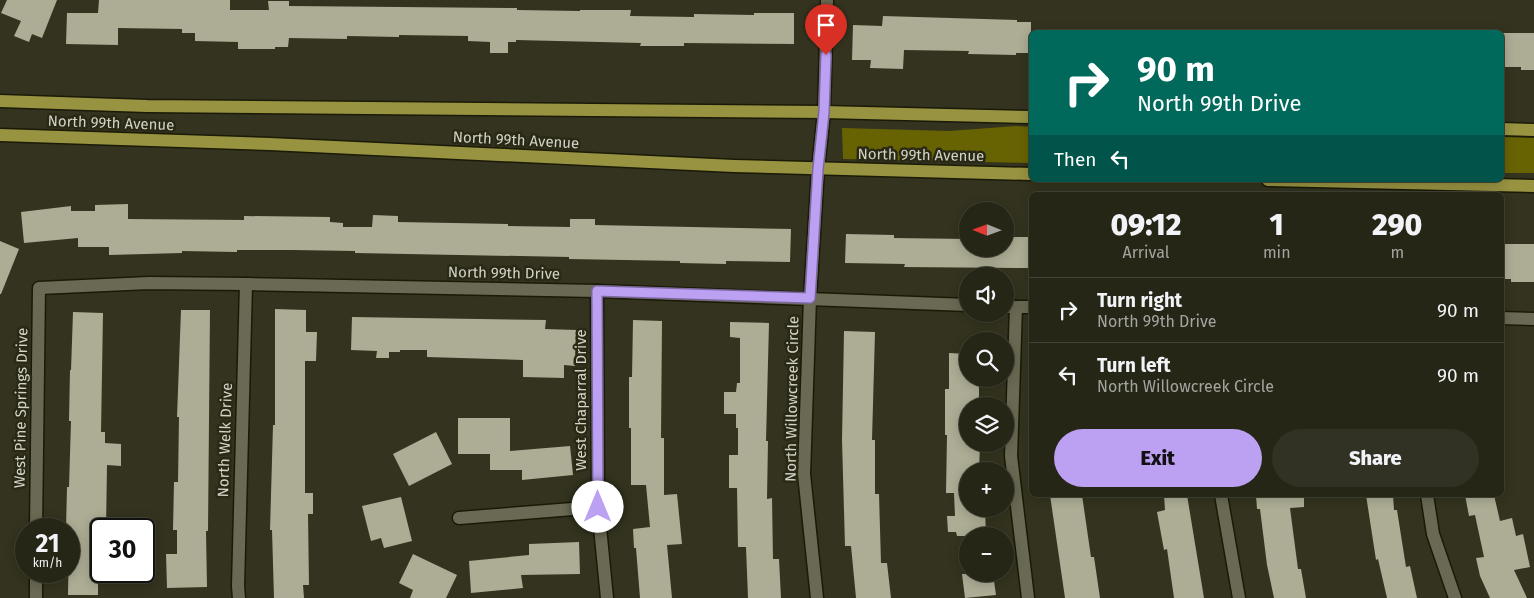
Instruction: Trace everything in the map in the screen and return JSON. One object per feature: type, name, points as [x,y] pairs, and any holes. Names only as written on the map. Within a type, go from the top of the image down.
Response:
[{"type":"main road","name":"North 99th Avenue","points":[[0,101],[167,106],[824,112],[1029,117]]},
{"type":"main road","points":[[1504,129],[1534,130]]},
{"type":"main road","name":"North 99th Avenue","points":[[0,135],[280,145],[818,169],[1029,174]]},
{"type":"main road","points":[[1357,182],[1534,186]]},
{"type":"street","name":"North Willowcreek Circle","points":[[817,598],[804,474],[810,298],[818,169],[824,112],[827,0]]},
{"type":"street","name":"North 99th Drive","points":[[39,288],[149,283],[246,284],[597,291],[959,305]]},
{"type":"street","name":"North Welk Drive","points":[[239,598],[246,284]]},
{"type":"street","name":"West Pine Springs Drive","points":[[36,518],[39,288]]},
{"type":"street","name":"West Chaparral Drive","points":[[597,291],[598,507],[607,598]]},
{"type":"street","points":[[1014,307],[1029,307]]},
{"type":"street","points":[[1504,318],[1534,319]]},
{"type":"street","points":[[1010,322],[1011,456],[1028,598]]},
{"type":"street","points":[[1221,497],[1239,598]]},
{"type":"street","points":[[1427,497],[1433,534],[1455,598]]},
{"type":"street","points":[[459,518],[598,507]]},
{"type":"street","points":[[36,583],[36,598]]},
{"type":"shaded area","points":[[1016,126],[1029,127],[1029,163],[843,159],[842,128],[949,131]]},
{"type":"shaded area","points":[[1504,137],[1534,138],[1534,173],[1504,173]]},
{"type":"building","points":[[7,0],[57,0],[42,38],[32,34],[29,42],[14,36],[21,21],[1,13]]},
{"type":"building","points":[[99,0],[230,0],[230,10],[269,10],[268,1],[289,1],[289,6],[517,8],[517,10],[580,11],[631,10],[630,16],[694,17],[694,14],[754,15],[754,13],[794,13],[794,44],[684,43],[684,46],[640,46],[641,43],[516,40],[516,42],[508,42],[508,53],[490,53],[490,42],[468,41],[468,36],[399,35],[399,37],[347,36],[347,39],[289,38],[288,47],[238,49],[238,42],[195,41],[195,33],[182,33],[182,29],[118,28],[118,45],[66,44],[67,13],[98,13]]},
{"type":"building","points":[[883,16],[1031,22],[1029,53],[1016,53],[1016,55],[968,54],[969,51],[904,50],[903,69],[870,68],[871,60],[852,60],[853,25],[882,26]]},
{"type":"building","points":[[1504,33],[1534,33],[1534,70],[1521,70],[1521,67],[1504,67]]},
{"type":"building","points":[[128,204],[128,219],[244,220],[244,216],[330,217],[330,222],[343,223],[343,227],[372,227],[373,215],[398,216],[398,222],[508,224],[508,226],[570,227],[570,219],[595,219],[595,225],[791,229],[790,262],[726,261],[726,264],[680,263],[680,261],[569,259],[569,257],[292,250],[182,251],[182,253],[109,255],[109,247],[78,247],[78,238],[24,243],[21,212],[71,206],[71,211],[95,211],[95,205]]},
{"type":"building","points":[[846,234],[894,235],[894,238],[959,239],[959,258],[1014,258],[1014,237],[1029,237],[1029,268],[904,267],[905,264],[845,263]]},
{"type":"building","points":[[0,241],[19,249],[1,294],[0,294]]},
{"type":"building","points":[[1504,244],[1534,244],[1534,282],[1511,282],[1511,279],[1504,279]]},
{"type":"building","points":[[275,309],[306,310],[306,332],[317,332],[316,361],[305,361],[305,493],[313,493],[313,514],[308,514],[309,585],[303,585],[304,598],[274,598],[272,530],[270,530],[273,425],[275,425]]},
{"type":"building","points":[[181,310],[210,310],[208,531],[206,531],[207,587],[167,588],[166,554],[177,554],[177,530],[173,530],[174,482],[178,482],[179,417],[177,417]]},
{"type":"building","points":[[73,312],[103,313],[101,432],[105,432],[105,443],[121,444],[121,466],[107,465],[106,518],[90,518],[90,583],[98,583],[98,595],[68,595],[68,583],[80,583],[80,518],[66,518],[67,487],[69,487]]},
{"type":"building","points":[[352,317],[546,320],[545,329],[576,330],[575,366],[564,365],[564,378],[523,377],[523,360],[427,357],[427,350],[400,350],[400,352],[389,352],[389,358],[376,358],[377,351],[351,350]]},
{"type":"building","points":[[633,320],[662,321],[661,438],[664,438],[664,495],[677,494],[682,544],[667,545],[672,598],[640,598],[633,529],[650,527],[646,485],[631,485],[629,377],[632,377]]},
{"type":"building","points":[[730,322],[769,323],[766,441],[768,441],[767,499],[772,498],[773,559],[779,559],[781,598],[748,598],[746,547],[738,547],[737,488],[729,488],[729,455],[738,455],[738,428],[736,428],[736,414],[724,414],[724,392],[736,392],[737,383],[740,383],[740,338],[730,337]]},
{"type":"building","points":[[844,331],[875,332],[872,440],[875,440],[875,494],[879,494],[881,563],[887,563],[891,598],[856,598],[851,546],[845,546],[842,440]]},
{"type":"building","points":[[949,353],[959,354],[959,387],[979,387],[979,397],[959,397],[959,452],[980,452],[979,462],[959,462],[959,517],[985,517],[986,527],[959,527],[959,536],[957,536],[956,532],[948,532],[947,516],[955,516],[954,493],[946,493],[947,435],[945,435],[945,389],[949,389]]},
{"type":"building","points":[[458,418],[510,418],[510,451],[570,446],[573,475],[522,480],[522,470],[490,470],[490,454],[458,454]]},
{"type":"building","points":[[436,432],[452,464],[409,486],[393,454]]},
{"type":"building","points":[[401,497],[412,541],[384,548],[381,538],[371,541],[362,506]]},
{"type":"building","points":[[1050,497],[1082,497],[1091,557],[1094,557],[1100,598],[1065,598]]},
{"type":"building","points":[[1164,497],[1187,497],[1204,598],[1174,598],[1167,549],[1164,550],[1157,512],[1165,510]]},
{"type":"building","points":[[1256,497],[1304,497],[1304,507],[1290,508],[1298,569],[1301,569],[1306,598],[1274,598],[1267,565],[1260,509],[1257,509]]},
{"type":"building","points":[[1366,497],[1393,497],[1406,567],[1410,566],[1417,598],[1387,598],[1378,559],[1376,560]]},
{"type":"building","points":[[1465,497],[1494,497],[1500,521],[1512,518],[1516,536],[1523,534],[1530,567],[1514,570],[1527,598],[1490,598],[1480,576],[1476,558],[1484,557],[1475,515],[1469,516]]},
{"type":"building","points":[[579,542],[580,574],[521,575],[523,588],[471,593],[469,561],[529,555],[529,544]]},
{"type":"building","points":[[413,554],[457,575],[446,598],[410,598],[413,590],[399,583]]},
{"type":"building","points":[[963,582],[994,582],[996,595],[965,598]]},
{"type":"route","points":[[598,507],[597,291],[810,298],[818,169],[824,112],[826,55]]}]
